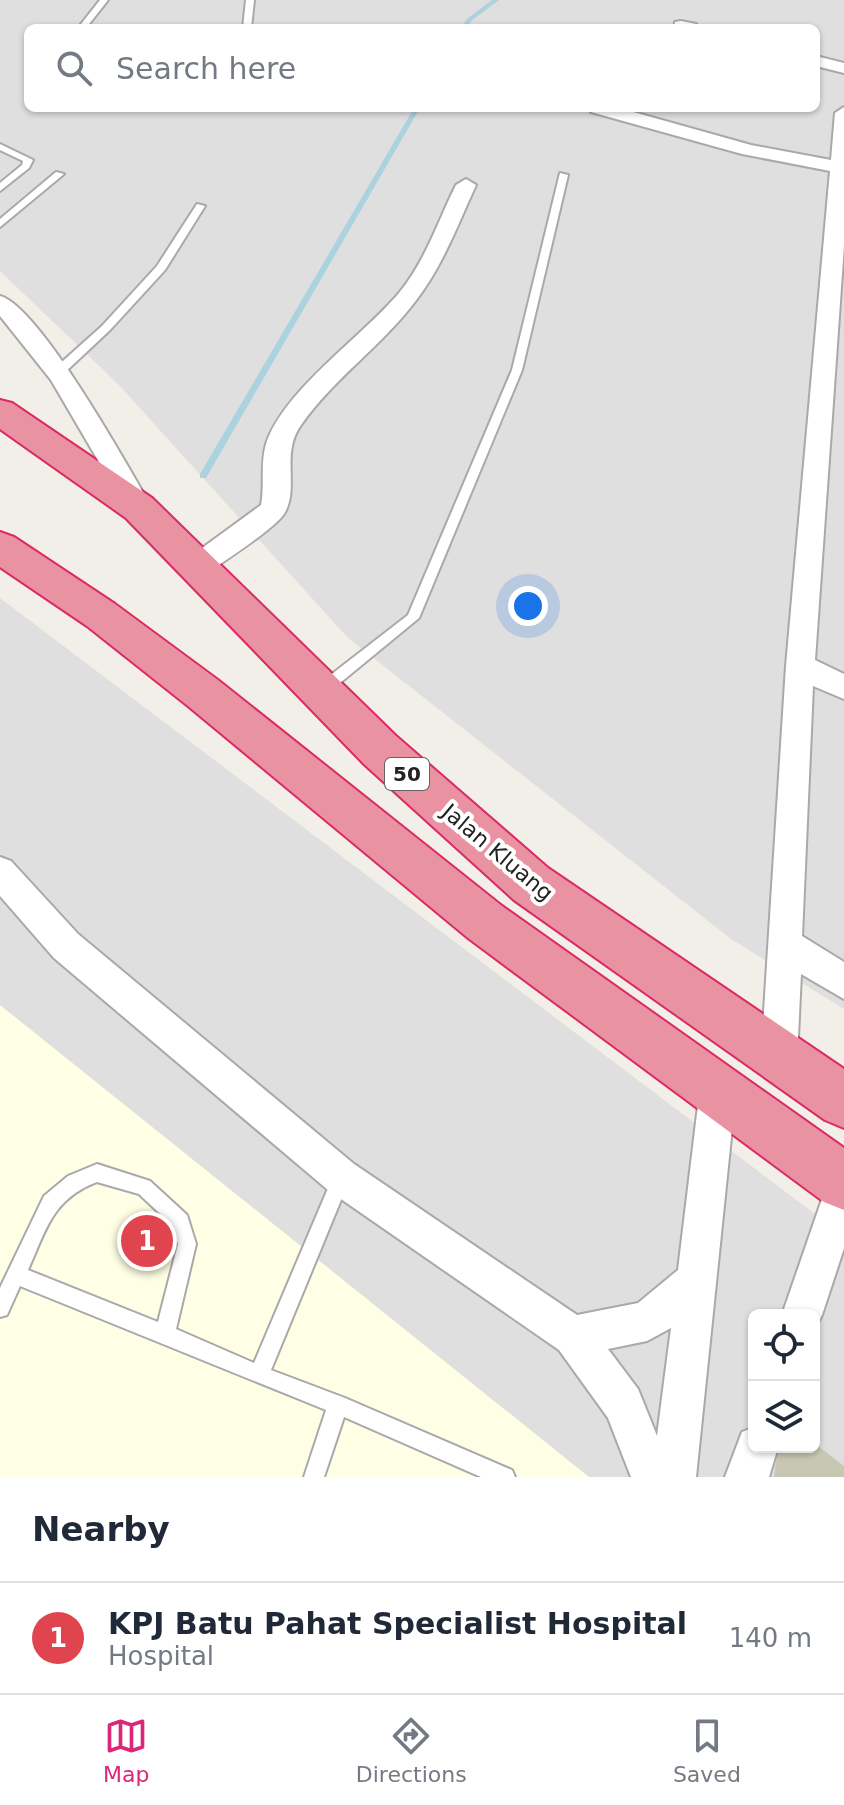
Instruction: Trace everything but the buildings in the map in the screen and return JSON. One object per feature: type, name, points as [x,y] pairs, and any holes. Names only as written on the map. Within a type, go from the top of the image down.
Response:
[{"type":"highway","name":"Jalan Kluang","points":[[0,412],[139,508],[380,750],[531,884],[844,1101]]},
{"type":"highway","points":[[8,560],[101,615],[203,693],[485,922],[844,1182]]},
{"type":"street","points":[[820,62],[844,68]]},
{"type":"street","points":[[612,112],[749,150],[838,167]]},
{"type":"street","points":[[779,1058],[800,666],[844,113]]},
{"type":"street","points":[[197,566],[273,510],[277,496],[279,444],[292,418],[411,292],[466,185]]},
{"type":"street","points":[[0,303],[17,319],[58,372],[139,508]]},
{"type":"street","points":[[800,666],[844,687]]},
{"type":"street","points":[[0,872],[66,946],[341,1177],[573,1336],[623,1404],[653,1477]]},
{"type":"street","points":[[784,944],[844,982]]},
{"type":"street","points":[[674,1477],[718,1089]]},
{"type":"street","points":[[804,1309],[844,1190]]},
{"type":"street","points":[[573,1336],[647,1321],[697,1280]]},
{"type":"street","points":[[747,1477],[755,1453]]},
{"type":"lane","points":[[85,24],[104,0]]},
{"type":"lane","points":[[247,24],[250,0]]},
{"type":"lane","points":[[0,147],[28,160],[26,166],[0,188]]},
{"type":"lane","points":[[0,224],[59,174]]},
{"type":"lane","points":[[321,690],[413,618],[517,370],[563,175]]},
{"type":"lane","points":[[58,372],[106,328],[161,268],[200,206]]},
{"type":"lane","points":[[0,1308],[50,1202],[74,1182],[97,1173],[144,1187],[181,1221],[187,1244],[165,1334]]},
{"type":"lane","points":[[259,1375],[341,1177]]},
{"type":"lane","points":[[16,1275],[338,1405],[505,1477]]},
{"type":"lane","points":[[314,1477],[338,1405]]},
{"type":"shaded area","points":[[0,0],[844,0],[844,1009],[731,939],[348,638],[118,384],[0,271]]},
{"type":"shaded area","points":[[0,598],[844,1236],[844,1477],[0,1477]]},
{"type":"shaded area","points":[[0,1005],[589,1477],[0,1477]]},
{"type":"shaded area","points":[[820,1448],[844,1466],[844,1477],[774,1477],[777,1453],[820,1453]]},
{"type":"waterway","points":[[466,24],[496,0]]},
{"type":"waterway","points":[[203,476],[415,112]]},
{"type":"place","name":"KPJ Batu Pahat Specialist Hospital","points":[[147,1241]]}]
